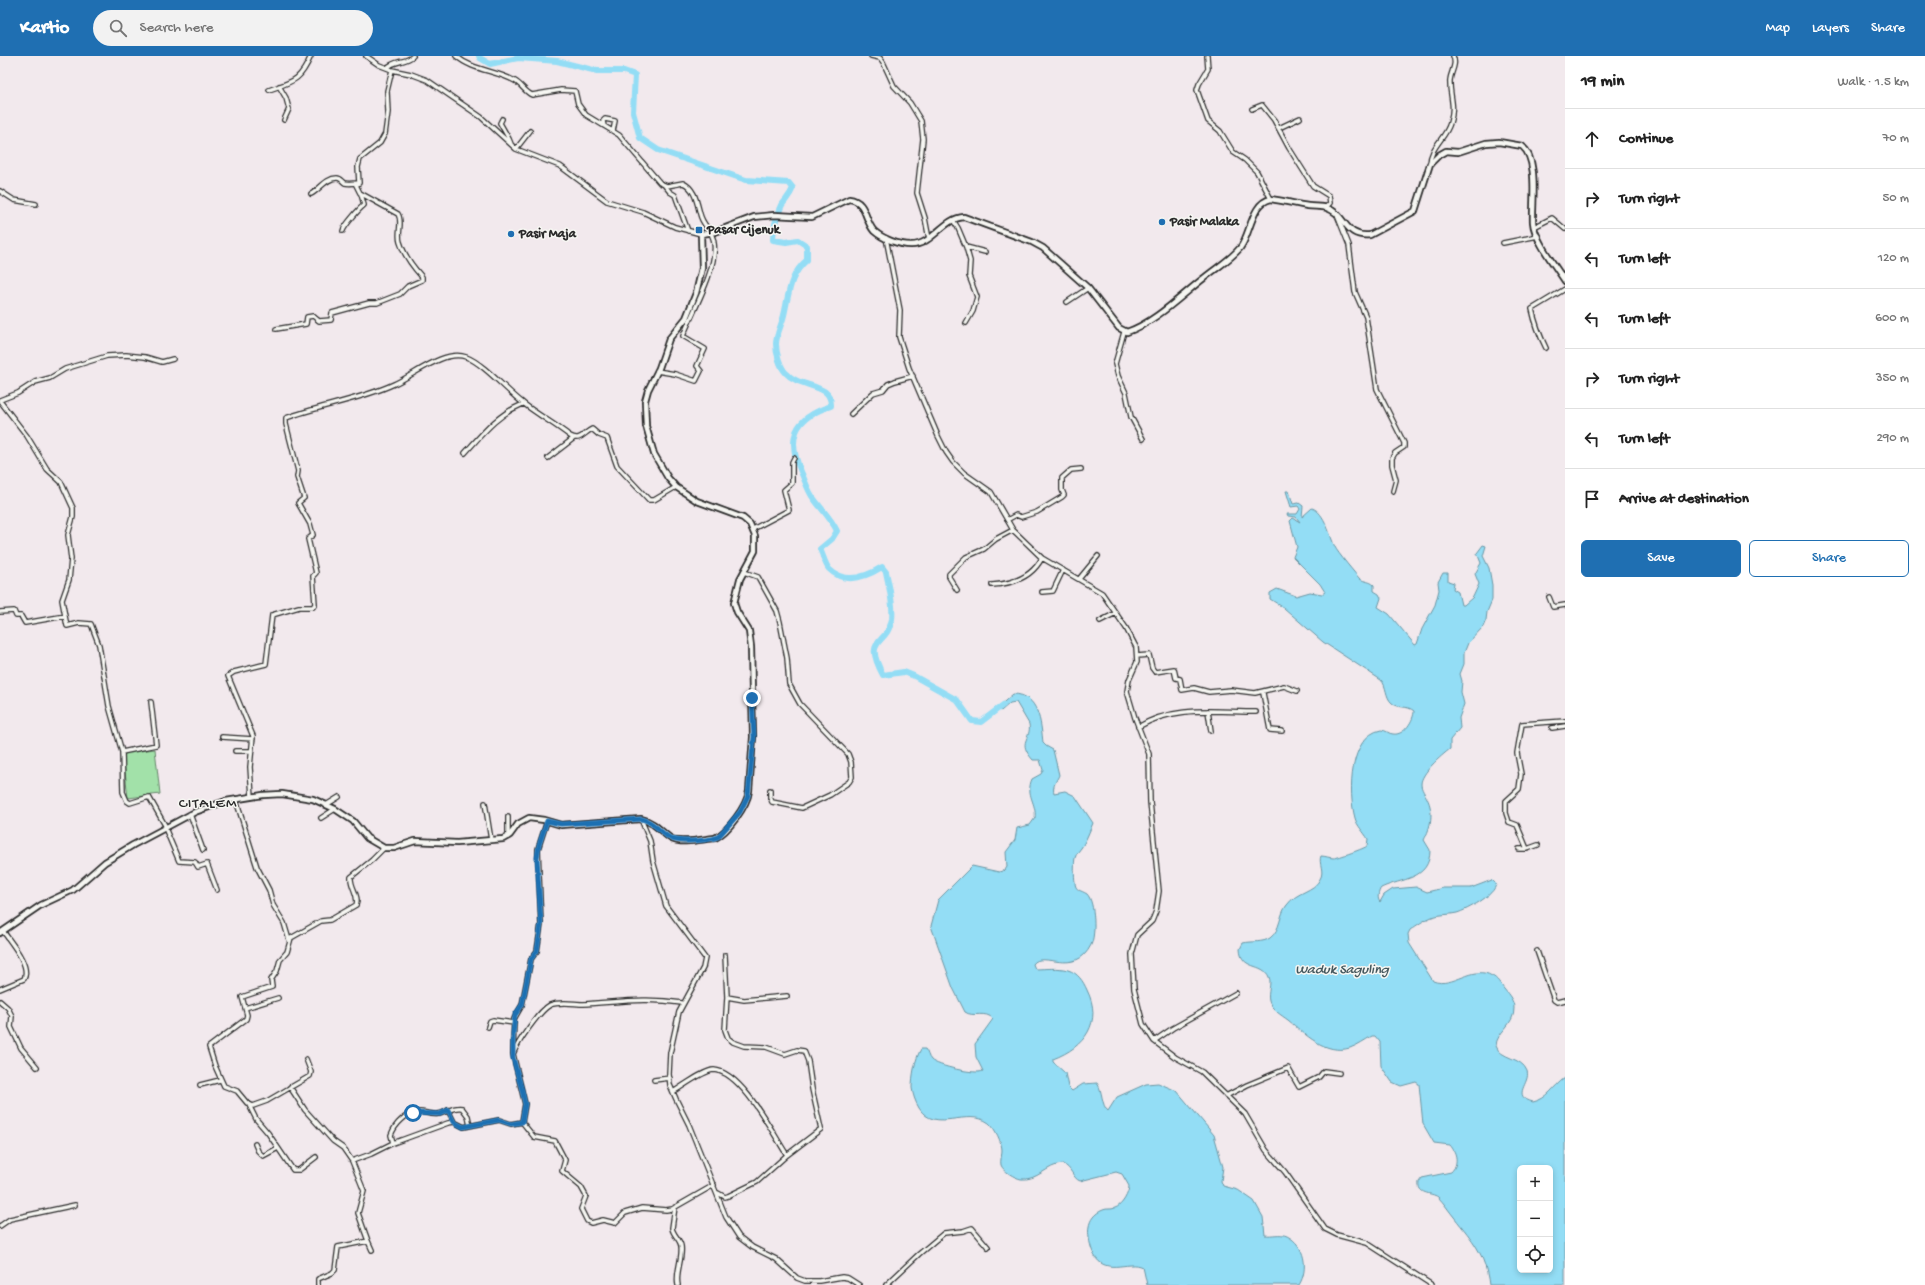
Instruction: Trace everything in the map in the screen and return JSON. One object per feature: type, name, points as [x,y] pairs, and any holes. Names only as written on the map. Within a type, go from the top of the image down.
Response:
[{"type":"main road","points":[[2,932],[38,907],[73,890],[105,862],[190,814],[217,803],[252,797],[282,794],[302,797],[326,805],[357,824],[367,838],[384,848],[394,848],[415,841],[447,843],[491,840],[508,837],[518,824],[526,819],[561,824],[642,819],[654,824],[669,837],[679,841],[714,838],[731,824],[748,798],[754,737],[751,647],[749,631],[737,612],[734,603],[744,572],[756,547],[756,540],[753,529],[743,518],[704,504],[676,487],[668,478],[654,454],[646,426],[646,395],[669,339],[686,318],[696,293],[702,262],[700,234],[712,232],[746,219],[774,215],[812,217],[844,200],[852,200],[861,205],[875,232],[902,244],[920,244],[929,239],[953,220],[959,217],[967,218],[1032,242],[1053,255],[1088,288],[1124,332],[1130,331],[1152,319],[1236,253],[1246,238],[1258,208],[1262,202],[1271,199],[1325,208],[1337,214],[1346,227],[1357,234],[1370,235],[1415,211],[1430,164],[1439,155],[1446,151],[1458,152],[1486,143],[1499,142],[1522,146],[1530,157],[1534,185],[1534,227],[1564,279]]},
{"type":"street","points":[[269,90],[296,80],[311,56]]},
{"type":"street","points":[[366,56],[392,70],[411,74],[427,80],[481,117],[516,149],[560,166],[607,201],[643,212],[674,228],[700,234]]},
{"type":"street","points":[[387,68],[398,62],[406,61],[413,56]]},
{"type":"street","points":[[456,56],[470,66],[498,73],[515,81],[532,95],[561,90],[574,91],[577,95],[578,104],[586,115],[614,131],[660,183],[675,195],[688,231]]},
{"type":"street","points":[[871,56],[880,58],[894,86],[910,102],[921,121],[923,139],[917,193],[925,218],[929,239]]},
{"type":"street","points":[[1207,56],[1209,67],[1197,90],[1208,121],[1220,131],[1233,152],[1246,160],[1257,172],[1271,199]]},
{"type":"street","points":[[1430,164],[1431,154],[1450,124],[1452,117],[1454,104],[1450,80],[1455,62],[1453,56]]},
{"type":"street","points":[[343,231],[344,227],[352,220],[359,208],[364,205],[356,185],[359,183],[358,167],[360,159],[380,143],[385,134],[388,112],[387,91],[392,70]]},
{"type":"street","points":[[279,86],[286,98],[289,109],[284,120]]},
{"type":"street","points":[[1252,108],[1262,105],[1279,128],[1289,148],[1313,186],[1328,194],[1330,203],[1325,208]]},
{"type":"street","points":[[1279,128],[1300,118]]},
{"type":"street","points":[[502,119],[500,124],[511,141],[511,145]]},
{"type":"street","points":[[604,126],[603,121],[605,119],[615,121],[614,131]]},
{"type":"street","points":[[516,149],[530,131]]},
{"type":"street","points":[[311,194],[318,190],[324,183],[335,178],[340,178],[348,183],[359,183]]},
{"type":"street","points":[[657,371],[675,374],[696,381],[701,371],[697,366],[706,348],[683,336],[697,308],[711,264],[714,246],[712,232],[702,222],[697,202],[688,186],[680,183],[665,186]]},
{"type":"street","points":[[0,191],[14,200],[36,204]]},
{"type":"street","points":[[276,329],[306,324],[307,317],[313,316],[319,321],[331,320],[332,313],[369,303],[376,304],[400,294],[408,286],[422,280],[410,262],[400,242],[401,218],[398,214],[360,193]]},
{"type":"street","points":[[1337,214],[1349,245],[1355,292],[1366,317],[1377,389],[1404,443],[1404,447],[1392,458],[1392,465],[1396,480],[1393,491]]},
{"type":"street","points":[[1534,227],[1552,218],[1565,229]]},
{"type":"street","points":[[953,220],[966,247],[970,261],[969,276],[977,297],[973,311],[966,323]]},
{"type":"street","points":[[1503,243],[1538,236]]},
{"type":"street","points":[[886,238],[888,256],[900,310],[899,337],[930,419],[946,452],[964,473],[991,492],[1013,530],[1042,558],[1102,593],[1135,643],[1137,656],[1135,668],[1127,688],[1138,727],[1149,754],[1150,802],[1159,898],[1152,920],[1136,935],[1132,962],[1134,989],[1143,1024],[1154,1041],[1175,1057],[1202,1072],[1245,1114],[1266,1150],[1285,1172],[1325,1229],[1337,1235],[1367,1243],[1432,1285]]},
{"type":"street","points":[[966,247],[984,252]]},
{"type":"street","points":[[1067,302],[1088,288]]},
{"type":"street","points":[[1546,348],[1537,330],[1532,309],[1565,289]]},
{"type":"street","points":[[1124,332],[1115,364],[1118,376],[1126,393],[1131,417],[1143,439]]},
{"type":"street","points":[[173,359],[160,362],[145,357],[126,355],[107,356],[65,369],[50,378],[35,382],[18,393],[0,400],[27,436],[47,469],[61,482],[73,508],[74,517],[68,535],[71,559],[69,580],[62,600],[67,626],[79,623],[89,623],[96,633],[109,706],[122,752],[122,788],[127,801],[130,803],[149,797],[165,828],[179,861],[194,861],[198,867],[207,864],[217,890]]},
{"type":"street","points":[[252,797],[251,751],[253,738],[228,675],[266,664],[272,615],[299,607],[313,607],[315,604],[313,576],[316,573],[308,539],[313,535],[310,524],[298,503],[304,498],[297,476],[298,471],[285,419],[385,388],[427,364],[453,356],[462,356],[475,361],[523,404],[574,438],[580,438],[592,429],[599,435],[607,438],[617,466],[650,500],[654,500],[676,487]]},
{"type":"street","points":[[851,414],[872,393],[883,390],[888,384],[895,381],[913,376]]},
{"type":"street","points":[[465,453],[497,419],[523,404]]},
{"type":"street","points":[[548,458],[574,438]]},
{"type":"street","points":[[753,529],[789,510],[784,490],[792,483],[792,462],[794,458]]},
{"type":"street","points":[[1007,520],[1016,515],[1021,517],[1037,512],[1062,498],[1064,495],[1062,490],[1062,478],[1071,470],[1081,469]]},
{"type":"street","points":[[957,590],[951,581],[949,574],[966,558],[984,549],[996,539],[1013,530]]},
{"type":"street","points":[[1079,579],[1098,556]]},
{"type":"street","points":[[992,585],[1014,582],[1022,576],[1031,573],[1042,558]]},
{"type":"street","points":[[1042,592],[1053,590],[1063,570]]},
{"type":"street","points":[[744,572],[758,577],[776,611],[784,636],[788,681],[794,694],[805,709],[838,742],[848,754],[851,762],[852,777],[849,782],[830,795],[802,808],[794,808],[783,803],[772,802],[770,790]]},
{"type":"street","points":[[1549,597],[1553,607],[1565,605]]},
{"type":"street","points":[[0,612],[14,611],[16,616],[21,616],[25,623],[65,616]]},
{"type":"street","points":[[1100,621],[1116,613]]},
{"type":"street","points":[[1137,656],[1149,655],[1152,668],[1155,672],[1174,670],[1176,678],[1180,679],[1182,690],[1194,688],[1209,692],[1231,690],[1263,693],[1280,686],[1297,691]]},
{"type":"street","points":[[1263,693],[1270,730],[1282,731]]},
{"type":"street","points":[[122,752],[156,746],[151,702]]},
{"type":"street","points":[[1138,727],[1155,718],[1171,713],[1208,711],[1256,712]]},
{"type":"street","points":[[1208,711],[1211,731]]},
{"type":"street","points":[[1527,849],[1517,825],[1509,822],[1506,803],[1508,798],[1519,790],[1521,774],[1516,753],[1521,725],[1565,721]]},
{"type":"street","points":[[1552,722],[1552,730],[1565,726]]},
{"type":"street","points":[[222,737],[253,738]]},
{"type":"street","points":[[235,751],[251,751]]},
{"type":"street","points":[[326,805],[339,797]]},
{"type":"street","points":[[236,800],[257,867],[270,890],[273,905],[284,923],[290,940],[287,952],[280,960],[277,971],[271,980],[272,987],[244,996],[242,1000],[247,1015],[246,1018],[209,1047],[220,1080],[225,1087],[237,1091],[250,1105],[256,1119],[294,1171],[298,1170],[316,1157]]},
{"type":"street","points":[[485,803],[491,840]]},
{"type":"street","points":[[321,818],[334,809]]},
{"type":"street","points":[[190,814],[203,850]]},
{"type":"street","points":[[508,817],[508,837]]},
{"type":"street","points":[[642,819],[650,841],[653,861],[666,906],[704,958],[702,968],[682,1003],[676,1023],[670,1053],[670,1078],[673,1092],[690,1125],[726,1216],[735,1234],[752,1247],[776,1258],[797,1278],[805,1281],[819,1281],[846,1277],[859,1285]]},
{"type":"street","points":[[547,821],[539,845],[537,858],[541,924],[537,951],[531,959],[522,1005],[516,1014],[514,1023],[513,1054],[525,1104],[522,1122],[534,1137],[554,1140],[565,1160],[562,1170],[581,1187],[586,1196],[580,1209],[587,1221],[591,1223],[603,1220],[615,1223],[625,1213],[642,1208],[666,1210],[675,1207],[714,1185]]},
{"type":"street","points":[[1519,849],[1527,849],[1538,845]]},
{"type":"street","points":[[290,940],[321,921],[330,920],[356,905],[357,899],[351,877],[367,865],[384,848]]},
{"type":"street","points":[[0,989],[24,979],[26,973],[24,964],[2,932]]},
{"type":"street","points":[[1537,951],[1554,1001],[1565,1000]]},
{"type":"street","points":[[718,1193],[725,1197],[757,1182],[787,1155],[808,1140],[821,1127],[814,1102],[807,1055],[802,1050],[785,1054],[766,1047],[744,1046],[733,1042],[728,1038],[725,1030],[727,997],[725,955]]},
{"type":"street","points":[[1154,1041],[1180,1024],[1236,994]]},
{"type":"street","points":[[727,997],[744,1000],[787,996]]},
{"type":"street","points":[[245,1008],[278,998]]},
{"type":"street","points":[[513,1054],[521,1037],[545,1009],[555,1004],[644,999],[682,1003]]},
{"type":"street","points":[[0,1001],[8,1008],[12,1016],[11,1027],[21,1048],[36,1068]]},
{"type":"street","points":[[488,1027],[490,1021],[493,1020],[514,1023]]},
{"type":"street","points":[[250,1105],[259,1104],[311,1075],[306,1059]]},
{"type":"street","points":[[1226,1096],[1247,1085],[1288,1068],[1299,1087],[1319,1077],[1324,1071],[1339,1073]]},
{"type":"street","points":[[673,1092],[707,1072],[714,1070],[727,1074],[745,1090],[787,1155]]},
{"type":"street","points":[[654,1080],[670,1078]]},
{"type":"street","points":[[200,1085],[220,1080]]},
{"type":"street","points":[[290,1086],[305,1110],[330,1138],[343,1148],[352,1161],[364,1191],[358,1213],[372,1250]]},
{"type":"street","points":[[393,1143],[393,1131],[401,1120],[418,1112],[440,1114],[454,1108],[462,1108],[468,1116],[470,1126]]},
{"type":"street","points":[[448,1110],[454,1122],[463,1127],[499,1120],[511,1124],[522,1122]]},
{"type":"street","points":[[352,1161],[371,1154],[393,1143],[454,1122]]},
{"type":"street","points":[[255,1144],[258,1151],[263,1156],[278,1148]]},
{"type":"street","points":[[0,1226],[10,1219],[75,1205]]},
{"type":"street","points":[[675,1207],[672,1228],[681,1245],[678,1285]]},
{"type":"street","points":[[886,1285],[944,1233],[963,1231],[972,1228],[988,1247]]},
{"type":"street","points":[[318,1285],[318,1280],[334,1272],[338,1247],[368,1241]]},
{"type":"green space","points":[[155,749],[160,794],[128,798],[123,753]]},
{"type":"water","name":"Waduk Saguling","points":[[1286,491],[1289,491],[1293,504],[1299,503],[1303,506],[1302,517],[1312,508],[1317,510],[1324,519],[1339,554],[1360,579],[1374,585],[1374,591],[1379,594],[1381,598],[1378,607],[1389,614],[1415,645],[1417,644],[1422,629],[1435,605],[1439,590],[1438,582],[1443,573],[1448,573],[1448,581],[1454,583],[1453,589],[1458,592],[1461,605],[1464,605],[1473,597],[1479,584],[1475,574],[1481,563],[1477,553],[1483,545],[1486,546],[1483,556],[1489,568],[1492,585],[1492,600],[1483,627],[1468,643],[1464,653],[1464,664],[1460,674],[1462,681],[1461,692],[1464,704],[1459,718],[1460,728],[1450,740],[1450,749],[1428,770],[1424,775],[1421,784],[1429,803],[1431,814],[1430,825],[1424,840],[1430,850],[1429,860],[1420,873],[1381,888],[1378,897],[1380,902],[1384,895],[1393,889],[1416,887],[1427,892],[1443,888],[1471,888],[1492,880],[1496,884],[1491,893],[1480,902],[1467,909],[1457,913],[1438,915],[1415,926],[1408,934],[1409,943],[1433,981],[1440,983],[1448,982],[1470,974],[1485,973],[1496,978],[1511,998],[1514,1014],[1509,1024],[1499,1037],[1496,1046],[1502,1053],[1521,1063],[1527,1071],[1522,1093],[1526,1099],[1533,1102],[1543,1098],[1565,1078],[1565,1285],[1489,1285],[1485,1264],[1472,1241],[1438,1197],[1420,1189],[1419,1182],[1422,1178],[1451,1172],[1455,1166],[1456,1155],[1450,1145],[1434,1143],[1423,1124],[1419,1084],[1416,1082],[1401,1086],[1392,1082],[1381,1066],[1380,1042],[1375,1036],[1372,1036],[1350,1048],[1341,1049],[1332,1049],[1308,1037],[1277,1012],[1270,1004],[1270,979],[1266,972],[1248,964],[1241,956],[1240,949],[1243,943],[1267,940],[1274,935],[1284,909],[1291,900],[1314,887],[1322,873],[1320,861],[1321,856],[1336,858],[1367,846],[1368,839],[1356,821],[1353,807],[1353,767],[1357,754],[1362,743],[1370,734],[1381,730],[1393,734],[1401,733],[1408,727],[1414,715],[1414,711],[1411,709],[1397,706],[1390,701],[1381,680],[1323,642],[1284,608],[1270,599],[1270,593],[1277,589],[1296,596],[1310,592],[1322,594],[1325,592],[1320,584],[1293,557],[1297,547],[1290,521],[1293,518],[1300,522],[1296,517],[1288,516],[1287,514],[1297,514],[1300,509],[1298,506],[1291,507]]},
{"type":"water","points":[[1013,694],[1022,695],[1028,699],[1037,711],[1043,743],[1053,750],[1059,775],[1054,786],[1054,793],[1065,791],[1075,796],[1093,823],[1076,856],[1074,866],[1075,885],[1079,890],[1087,894],[1092,904],[1094,934],[1091,945],[1084,955],[1076,960],[1059,962],[1044,960],[1037,961],[1033,964],[1035,969],[1052,968],[1068,970],[1075,973],[1084,984],[1091,1002],[1093,1013],[1092,1023],[1088,1032],[1074,1048],[1053,1059],[1053,1062],[1065,1073],[1068,1087],[1072,1091],[1083,1084],[1097,1083],[1104,1105],[1108,1111],[1117,1097],[1146,1084],[1158,1083],[1177,1091],[1214,1135],[1223,1167],[1221,1181],[1223,1186],[1238,1190],[1254,1201],[1263,1217],[1265,1235],[1284,1235],[1298,1245],[1304,1258],[1304,1272],[1299,1285],[1147,1285],[1143,1267],[1137,1265],[1109,1266],[1102,1264],[1096,1259],[1092,1250],[1089,1238],[1090,1222],[1097,1213],[1104,1209],[1114,1209],[1118,1207],[1125,1199],[1129,1186],[1122,1174],[1116,1172],[1080,1181],[1075,1178],[1065,1165],[1062,1164],[1052,1167],[1032,1178],[1018,1178],[1004,1170],[1002,1167],[1001,1144],[996,1132],[989,1123],[980,1119],[971,1118],[942,1120],[934,1119],[926,1115],[916,1103],[912,1088],[916,1063],[921,1049],[925,1049],[931,1060],[941,1065],[965,1071],[983,1071],[976,1057],[975,1044],[993,1019],[990,1016],[983,1014],[968,1014],[965,1012],[953,988],[931,926],[938,900],[972,866],[999,872],[1005,870],[1007,867],[1006,852],[1015,840],[1017,828],[1030,825],[1035,818],[1030,794],[1030,785],[1032,779],[1041,774],[1043,770],[1040,760],[1033,760],[1026,749],[1025,744],[1029,724],[1016,702],[1010,703],[1001,711],[997,708]]},
{"type":"waterway","points":[[479,56],[490,64],[518,58],[532,59],[557,61],[597,71],[624,71],[635,75],[633,112],[640,138],[658,150],[746,180],[789,183],[793,188],[778,213],[773,240],[786,242],[798,240],[807,246],[807,260],[793,278],[777,337],[776,348],[780,364],[786,373],[799,382],[821,389],[830,398],[831,406],[808,417],[796,431],[794,440],[794,450],[797,462],[809,491],[837,531],[832,539],[820,549],[825,562],[829,569],[842,577],[856,578],[869,574],[882,567],[886,572],[892,602],[892,619],[886,634],[875,648],[877,663],[883,675],[904,672],[914,676],[957,700],[972,721],[981,722],[1003,705]]},
{"type":"place","name":"Pasir Malaka","points":[[1162,222]]},
{"type":"place","name":"Pasar Cijenuk","points":[[699,230]]},
{"type":"place","name":"Pasir Maja","points":[[511,234]]},
{"type":"district","name":"CITALEM","points":[[208,804]]},
{"type":"route","points":[[413,1113],[422,1112],[427,1114],[440,1114],[448,1110],[454,1122],[464,1127],[499,1120],[511,1124],[522,1122],[525,1104],[512,1051],[514,1019],[522,1005],[531,959],[537,951],[541,924],[537,858],[542,833],[547,821],[561,824],[642,819],[658,826],[669,837],[679,841],[718,837],[740,812],[745,805],[748,796],[754,737],[752,698]]}]
